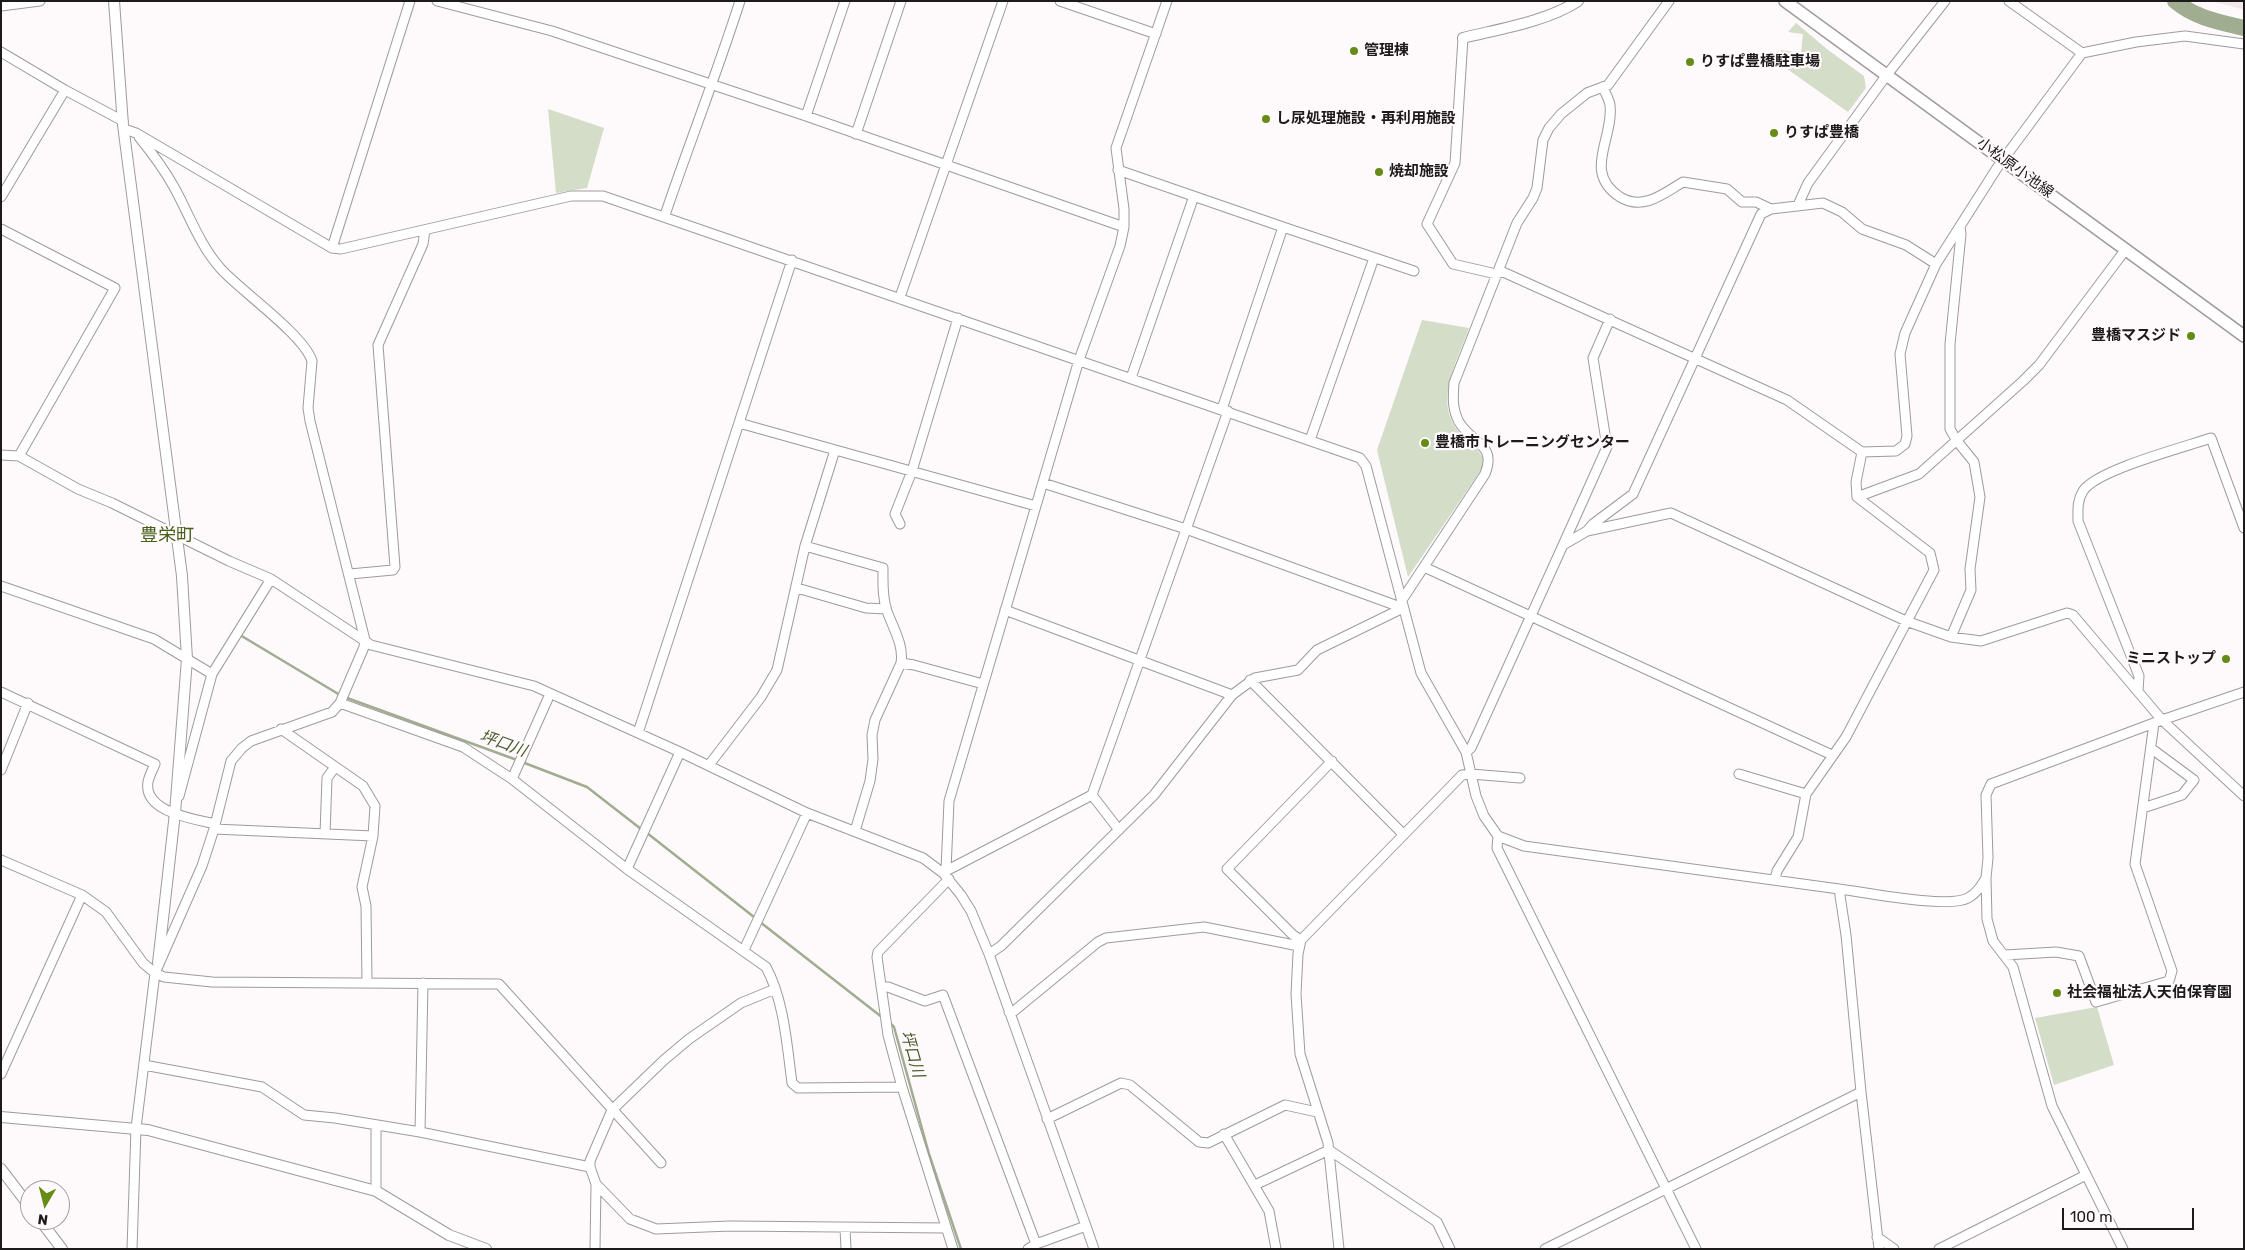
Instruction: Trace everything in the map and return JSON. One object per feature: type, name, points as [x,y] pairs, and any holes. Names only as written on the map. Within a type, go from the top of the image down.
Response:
[{"type":"main road","name":"小松原小池線","points":[[1785,1],[2244,336]]},
{"type":"street","points":[[1,6],[40,1]]},
{"type":"street","points":[[114,1],[123,125],[182,576],[187,659],[175,813],[136,1128],[132,1249]]},
{"type":"street","points":[[332,248],[410,1]]},
{"type":"street","points":[[437,1],[552,31],[806,116],[1124,227]]},
{"type":"street","points":[[665,215],[697,121],[713,85],[740,1]]},
{"type":"street","points":[[806,116],[845,1]]},
{"type":"street","points":[[856,134],[901,1]]},
{"type":"street","points":[[900,297],[1003,1]]},
{"type":"street","points":[[1060,1],[1156,34]]},
{"type":"street","points":[[946,874],[949,801],[1079,360],[1120,246],[1124,227],[1124,209],[1116,148],[1118,137],[1156,34],[1166,1]]},
{"type":"street","points":[[1578,1],[1568,8],[1545,16],[1463,38],[1455,163],[1427,224],[1453,264],[1496,274],[1503,272],[1787,400],[1862,452],[1896,451],[1905,444],[1908,436],[1900,354],[1905,333],[1936,264],[2003,160],[2082,53],[2136,42],[2185,36],[2244,44]]},
{"type":"street","points":[[988,954],[1001,946],[1154,795],[1232,695],[1250,680],[1298,670],[1317,650],[1402,604],[1485,474],[1489,462],[1488,452],[1460,423],[1452,403],[1454,383],[1517,223],[1537,188],[1543,140],[1549,128],[1561,114],[1586,93],[1608,85],[1669,1]]},
{"type":"street","points":[[1798,205],[1808,183],[1886,76],[1945,1]]},
{"type":"street","points":[[2009,1],[2082,53]]},
{"type":"street","points":[[1,52],[332,248],[341,249],[571,196],[587,194],[603,196],[665,215],[1360,458],[1366,466],[1421,673],[1466,752],[1476,796],[1484,816],[1498,836],[1524,846],[1935,901],[1967,899],[1979,890],[1986,878]]},
{"type":"street","points":[[1603,88],[1610,105],[1601,166],[1606,184],[1614,193],[1624,199],[1641,204],[1658,198],[1682,182],[1728,189],[1742,202],[1756,202],[1771,209]]},
{"type":"street","points":[[1,197],[65,90]]},
{"type":"street","points":[[136,133],[164,169],[208,254],[222,270],[292,334],[310,354],[312,361],[308,408],[310,421],[350,574],[365,640],[364,647],[340,703],[332,712],[251,741],[231,761],[202,866],[157,968]]},
{"type":"street","points":[[1118,170],[1414,271]]},
{"type":"street","points":[[1131,378],[1194,196]]},
{"type":"street","points":[[1563,546],[1587,531],[1593,524],[1633,494],[1761,214],[1771,209],[1815,202],[1829,205],[1842,212],[1862,229],[1906,245],[1936,264]]},
{"type":"street","points":[[1951,637],[1971,590],[1970,569],[1980,497],[1974,462],[1950,429],[1948,411],[1950,344],[1961,234],[1960,226]]},
{"type":"street","points":[[953,1249],[902,1087],[887,1026],[877,957],[878,952],[946,874],[1092,795],[1186,529],[1283,227]]},
{"type":"street","points":[[1,229],[116,288],[19,456]]},
{"type":"street","points":[[350,574],[393,570],[395,567],[378,345],[423,244],[425,230]]},
{"type":"street","points":[[1857,497],[1919,474],[1957,441],[2039,365],[2126,249]]},
{"type":"street","points":[[1310,440],[1374,258]]},
{"type":"street","points":[[638,733],[792,260]]},
{"type":"street","points":[[900,524],[895,514],[912,472],[958,318]]},
{"type":"street","points":[[1466,752],[1471,748],[1607,448],[1593,358],[1610,319]]},
{"type":"street","points":[[739,423],[1036,506]]},
{"type":"street","points":[[2138,691],[2139,676],[2078,521],[2077,503],[2083,491],[2090,483],[2108,473],[2211,438],[2244,528]]},
{"type":"street","points":[[709,765],[773,679],[797,588],[805,546],[835,450]]},
{"type":"street","points":[[1775,879],[1777,871],[1798,837],[1806,794],[1846,737],[1934,570],[1930,553],[1857,497],[1856,482],[1862,452]]},
{"type":"street","points":[[1,455],[19,456],[78,489],[271,579],[371,645],[534,686],[709,765],[807,812],[910,852],[946,874],[971,910],[1094,1249]]},
{"type":"street","points":[[1043,484],[1186,529],[1402,604]]},
{"type":"street","points":[[1587,531],[1671,513],[1906,621],[1951,637],[1981,641],[2067,613],[2073,614],[2138,691],[2158,721],[2244,796]]},
{"type":"street","points":[[805,546],[883,568],[883,592],[886,609],[903,652],[901,663],[875,720],[872,735],[873,759],[870,780],[855,831]]},
{"type":"street","points":[[1424,567],[1832,755]]},
{"type":"street","points":[[175,813],[212,674],[271,579]]},
{"type":"street","points":[[1,586],[154,639],[212,674]]},
{"type":"street","points":[[797,588],[866,608],[886,609]]},
{"type":"street","points":[[1005,610],[1232,695]]},
{"type":"street","points":[[901,663],[983,684]]},
{"type":"street","points":[[1250,680],[1403,834]]},
{"type":"street","points":[[1,692],[155,764],[148,782],[149,796],[159,806],[175,813],[214,827],[373,836]]},
{"type":"street","points":[[2123,1249],[2052,1106],[2013,966],[1993,941],[1988,918],[1986,878],[1988,858],[1986,795],[1992,784],[2158,721],[2244,692]]},
{"type":"street","points":[[512,778],[550,694]]},
{"type":"street","points":[[1,770],[28,703]]},
{"type":"street","points":[[340,703],[464,747],[512,778],[627,869],[766,967],[785,1030],[792,1083],[798,1088],[902,1087]]},
{"type":"street","points":[[2005,955],[2056,952],[2079,956],[2096,1002],[2169,981],[2172,970],[2135,864],[2158,721]]},
{"type":"street","points":[[281,729],[363,786],[375,806],[376,817],[373,836],[362,887],[366,906],[367,983]]},
{"type":"street","points":[[2143,808],[2182,795],[2194,780],[2152,749]]},
{"type":"street","points":[[627,869],[680,752]]},
{"type":"street","points":[[1300,943],[1226,869],[1332,761]]},
{"type":"street","points":[[325,834],[327,778],[335,767]]},
{"type":"street","points":[[1739,774],[1806,794]]},
{"type":"street","points":[[1339,1249],[1329,1150],[1304,1071],[1297,1026],[1296,994],[1300,943],[1403,834],[1462,775],[1520,778]]},
{"type":"street","points":[[1092,795],[1119,830]]},
{"type":"street","points":[[744,950],[807,812]]},
{"type":"street","points":[[1498,836],[1497,848],[1696,1249]]},
{"type":"street","points":[[1,860],[82,895],[106,912],[144,963],[157,968],[164,977],[212,982],[499,984],[661,1163]]},
{"type":"street","points":[[1839,889],[1846,934],[1861,1092],[1879,1249]]},
{"type":"street","points":[[1,1074],[82,895]]},
{"type":"street","points":[[1009,1012],[1014,1011],[1098,942],[1106,938],[1204,927],[1300,943]]},
{"type":"street","points":[[420,1132],[423,983]]},
{"type":"street","points":[[881,987],[888,987],[925,1001],[943,995],[1032,1246],[1086,1226]]},
{"type":"street","points":[[594,1249],[596,1184],[590,1167],[590,1161],[612,1110],[689,1038],[741,1003],[774,989]]},
{"type":"street","points":[[144,1065],[252,1084],[270,1092],[304,1115],[420,1132],[590,1167]]},
{"type":"street","points":[[1047,1119],[1121,1083],[1130,1085],[1199,1142],[1208,1143],[1285,1105],[1317,1112]]},
{"type":"street","points":[[1546,1249],[1861,1092]]},
{"type":"street","points":[[1,1117],[136,1128],[376,1191],[449,1235],[486,1249]]},
{"type":"street","points":[[376,1125],[376,1191]]},
{"type":"street","points":[[1224,1134],[1269,1211],[1276,1249]]},
{"type":"street","points":[[1255,1185],[1329,1150]]},
{"type":"street","points":[[1329,1150],[1437,1222],[1450,1249]]},
{"type":"street","points":[[1,1169],[20,1194]]},
{"type":"street","points":[[1939,1249],[2086,1175]]},
{"type":"street","points":[[596,1184],[630,1219],[656,1229],[730,1226],[946,1228]]},
{"type":"street","points":[[845,1228],[846,1249]]},
{"type":"street","points":[[48,1230],[62,1249]]},
{"type":"street","points":[[1878,1237],[1894,1249]]},
{"type":"shaded area","points":[[2210,1],[2244,1],[2244,10],[2227,5]]},
{"type":"green space","points":[[1796,23],[1828,50],[1864,76],[1866,88],[1848,112],[1780,64],[1783,59],[1781,50],[1801,53],[1803,34],[1788,32]]},
{"type":"green space","points":[[548,109],[604,128],[587,188],[556,193]]},
{"type":"green space","name":"豊橋市トレーニングセンター","points":[[1422,320],[1469,328],[1450,382],[1448,410],[1461,434],[1478,451],[1485,464],[1408,577],[1377,450]]},
{"type":"green space","points":[[2097,1007],[2114,1065],[2054,1085],[2035,1018]]},
{"type":"waterway","points":[[2175,1],[2191,12],[2244,28]]},
{"type":"waterway","name":"坪口川","points":[[240,635],[340,695]]},
{"type":"waterway","name":"坪口川","points":[[347,698],[517,760]]},
{"type":"waterway","name":"坪口川","points":[[522,762],[587,787],[641,829]]},
{"type":"waterway","name":"坪口川","points":[[647,833],[754,917]]},
{"type":"waterway","name":"坪口川","points":[[760,922],[883,1018]]},
{"type":"waterway","name":"坪口川","points":[[890,1023],[894,1027],[929,1154],[961,1249]]},
{"type":"place","name":"管理棟","points":[[1354,51]]},
{"type":"place","name":"りすぱ豊橋駐車場","points":[[1690,62]]},
{"type":"place","name":"し尿処理施設・再利用施設","points":[[1266,119]]},
{"type":"place","name":"りすぱ豊橋","points":[[1774,133]]},
{"type":"place","name":"焼却施設","points":[[1379,172]]},
{"type":"place","name":"豊橋マスジド","points":[[2191,336]]},
{"type":"place","name":"豊橋市トレーニングセンター","points":[[1425,443]]},
{"type":"place","name":"ミニストップ","points":[[2226,659]]},
{"type":"place","name":"社会福祉法人天伯保育園","points":[[2057,993]]},
{"type":"district","name":"豊栄町","points":[[167,536]]}]
